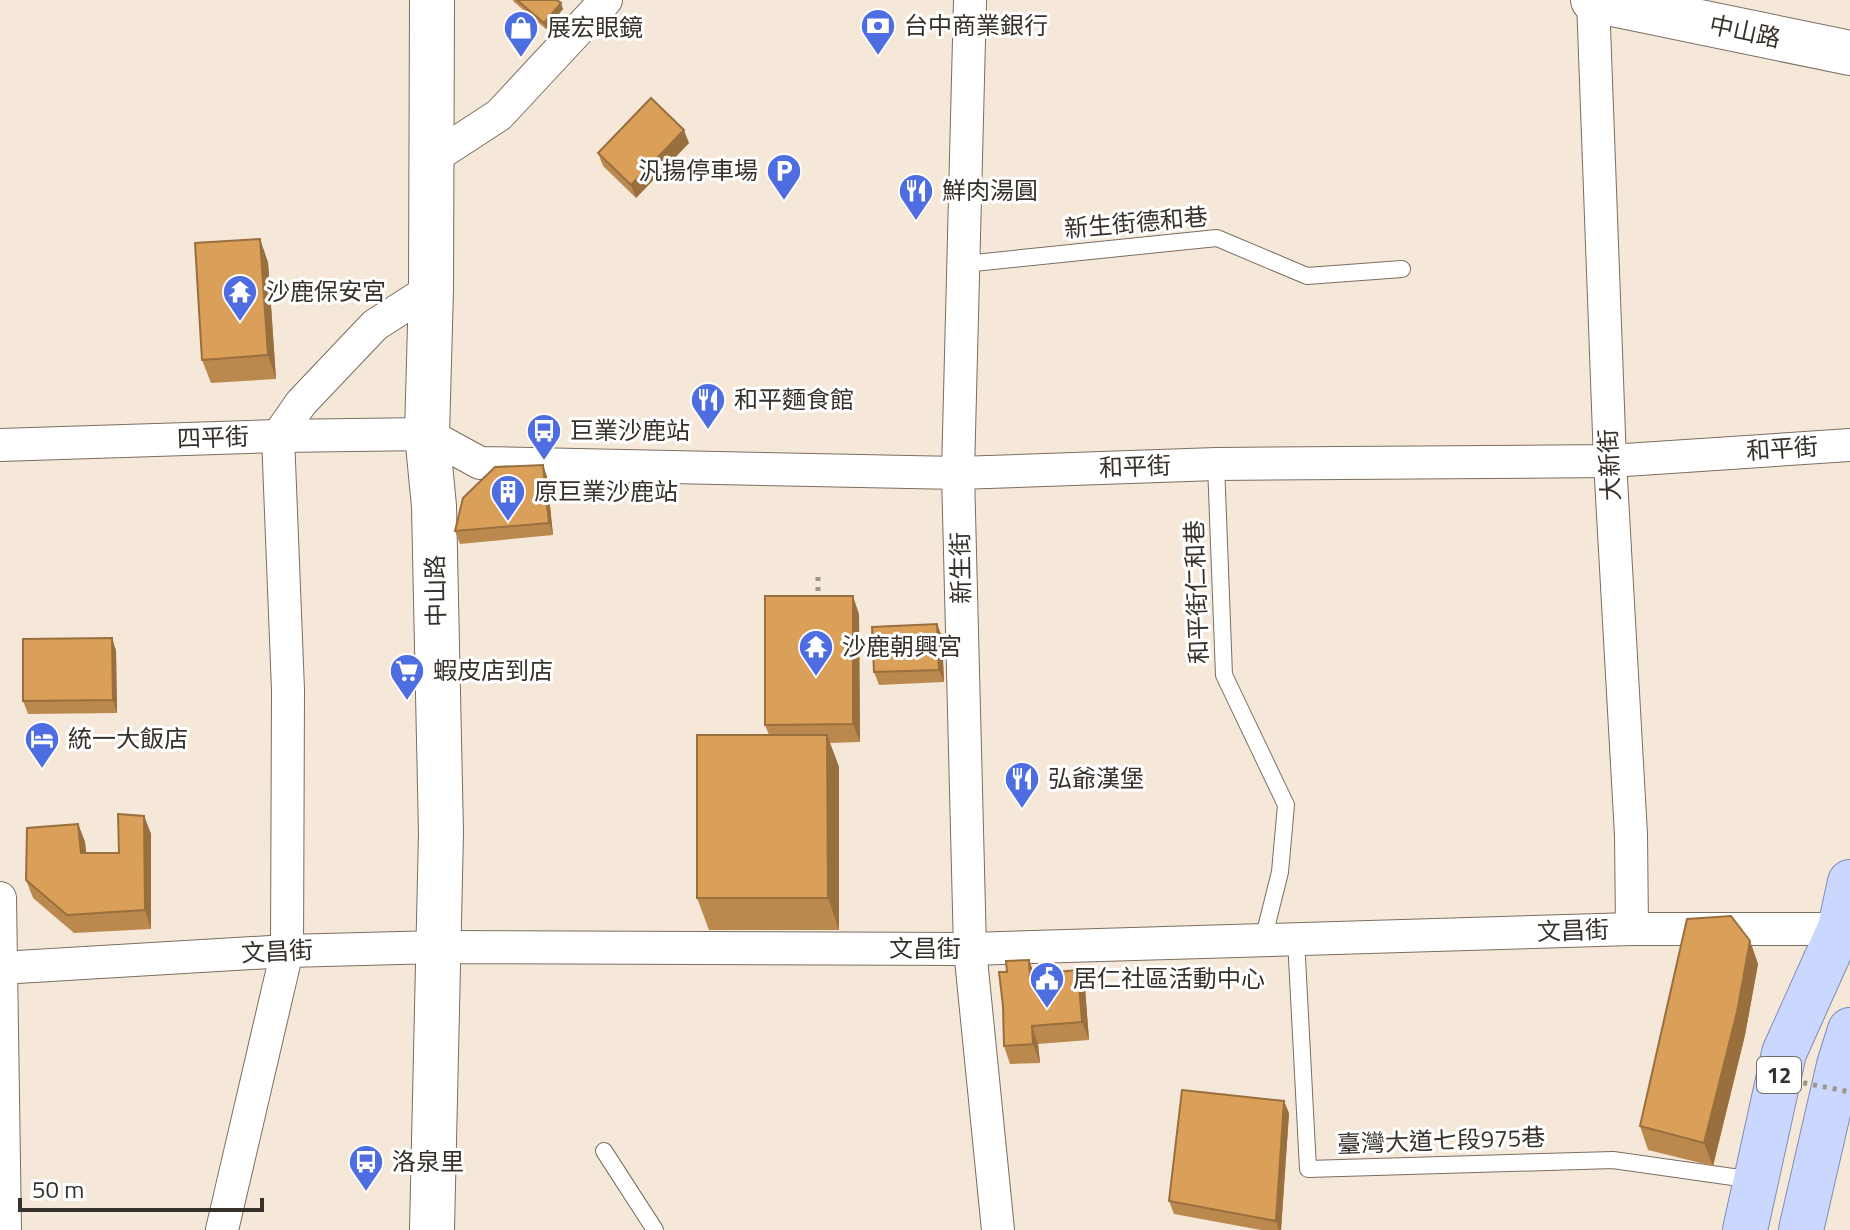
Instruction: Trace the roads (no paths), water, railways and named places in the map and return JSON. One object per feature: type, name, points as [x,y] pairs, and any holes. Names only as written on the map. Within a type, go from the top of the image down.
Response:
[{"type":"main road","name":"12","points":[[1801,1230],[1846,1062],[1845,928],[1850,882]]},
{"type":"main road","name":"12","points":[[1745,1230],[1784,1053],[1845,928]]},
{"type":"street","name":"中山路","points":[[432,0],[427,434],[434,521],[441,833],[432,1230]]},
{"type":"street","points":[[430,160],[499,115],[606,0]]},
{"type":"street","name":"新生街","points":[[970,0],[958,473],[970,949],[998,1230]]},
{"type":"street","name":"中山路","points":[[1593,0],[1850,53]]},
{"type":"street","name":"大新街","points":[[1593,0],[1610,461],[1631,835],[1632,929]]},
{"type":"street","points":[[222,1230],[287,951],[288,690],[278,436],[301,403],[375,325],[431,289]]},
{"type":"street","name":"和平街","points":[[427,434],[480,463],[958,473],[1216,464],[1610,461],[1850,445]]},
{"type":"street","name":"四平街","points":[[0,445],[427,434]]},
{"type":"street","points":[[0,898],[5,1230]]},
{"type":"street","name":"文昌街","points":[[0,968],[287,951],[438,947],[970,949],[1632,929],[1845,928]]},
{"type":"lane","name":"新生街德和巷","points":[[964,264],[1217,238],[1307,276],[1402,269]]},
{"type":"lane","name":"和平街仁和巷","points":[[1216,464],[1224,675],[1286,805],[1280,872],[1263,940]]},
{"type":"lane","name":"臺灣大道七段975巷","points":[[1296,939],[1308,1169],[1613,1160],[1756,1181]]},
{"type":"lane","points":[[604,1151],[655,1230]]},
{"type":"place","name":"台中商業銀行","points":[[878,57]]},
{"type":"place","name":"展宏眼鏡","points":[[521,59]]},
{"type":"place","name":"汎揚停車場","points":[[784,202]]},
{"type":"place","name":"鮮肉湯圓","points":[[916,222]]},
{"type":"place","name":"沙鹿保安宮","points":[[240,323]]},
{"type":"place","name":"和平麵食館","points":[[708,431]]},
{"type":"place","name":"巨業沙鹿站","points":[[544,462]]},
{"type":"place","name":"原巨業沙鹿站","points":[[508,523]]},
{"type":"place","name":"沙鹿朝興宮","points":[[816,678]]},
{"type":"place","name":"蝦皮店到店","points":[[407,702]]},
{"type":"place","name":"統一大飯店","points":[[42,770]]},
{"type":"place","name":"弘爺漢堡","points":[[1022,810]]},
{"type":"place","name":"居仁社區活動中心","points":[[1047,1010]]},
{"type":"place","name":"洛泉里","points":[[366,1193]]}]
